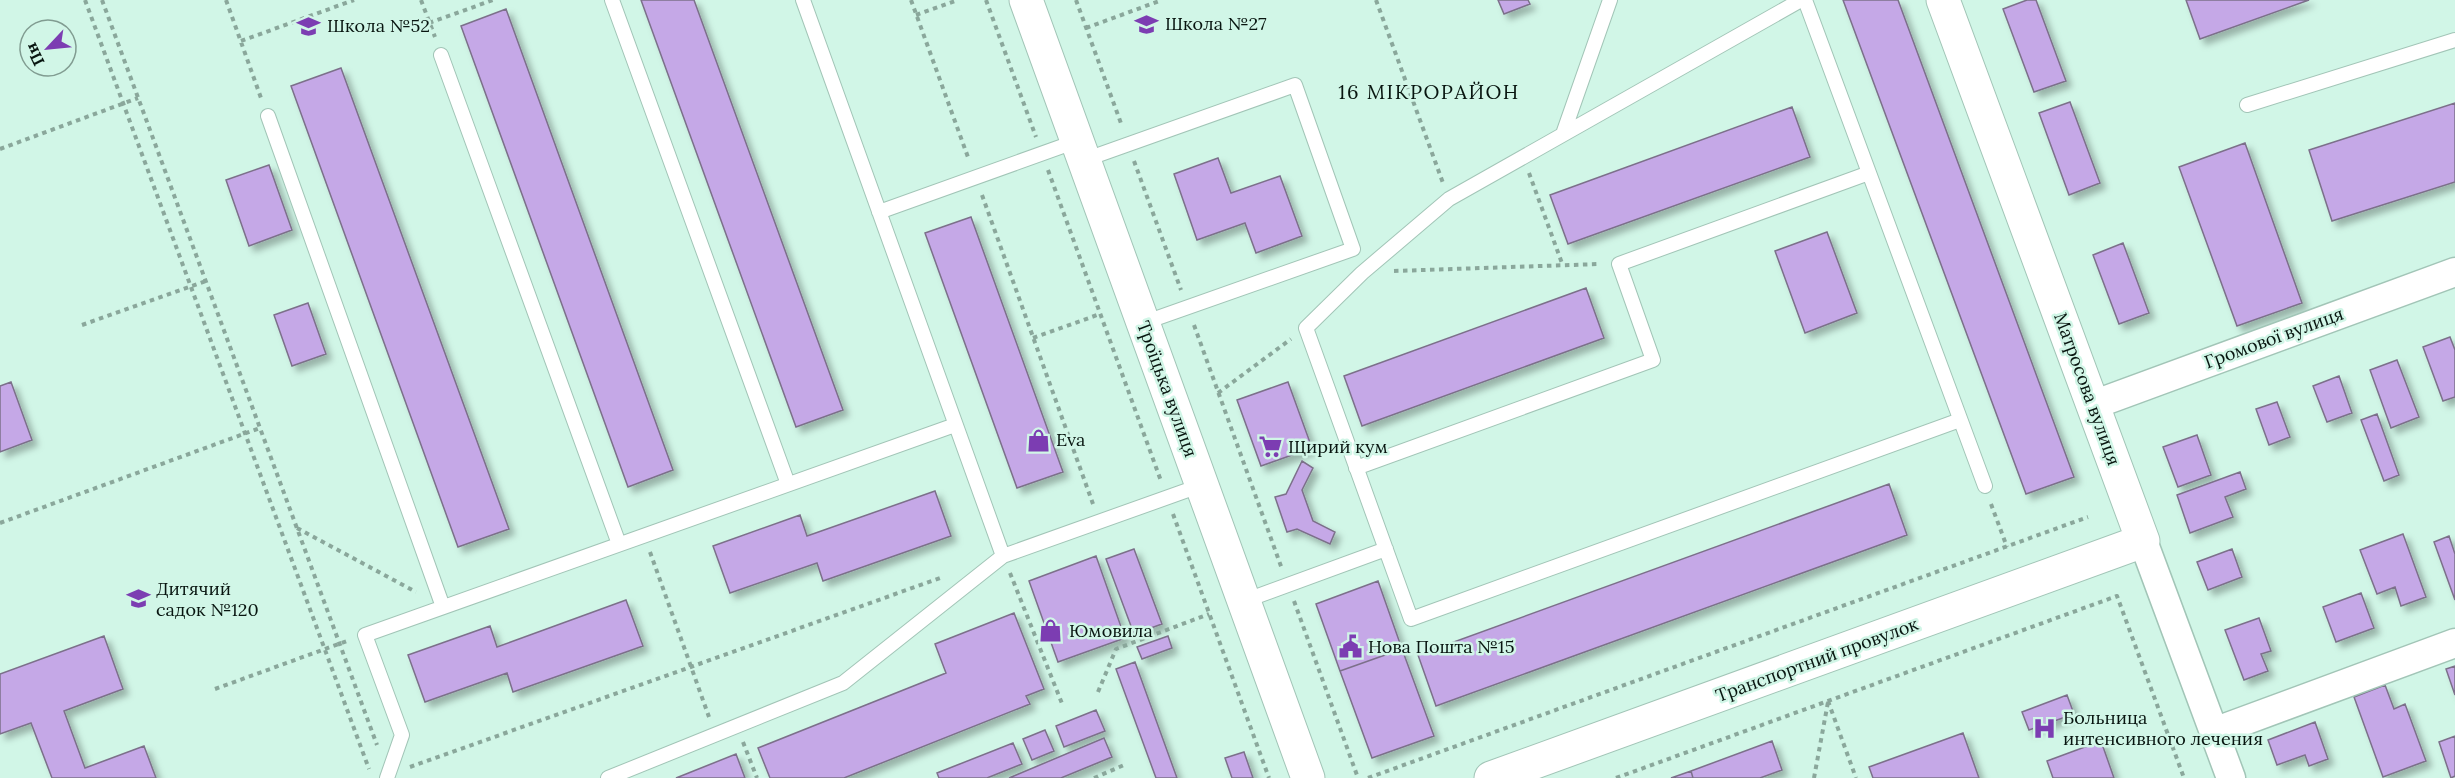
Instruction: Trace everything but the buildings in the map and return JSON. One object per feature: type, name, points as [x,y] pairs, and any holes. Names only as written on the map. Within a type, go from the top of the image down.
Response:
[{"type":"street","name":"Троїцька вулиця","points":[[1026,0],[1308,778]]},
{"type":"street","name":"Матросова вулиця","points":[[1943,0],[2231,778]]},
{"type":"street","name":"Громової вулиця","points":[[2093,405],[2455,272]]},
{"type":"street","name":"Транспортний провулок","points":[[1491,778],[2143,541]]},
{"type":"street","points":[[2214,732],[2455,643]]},
{"type":"lane","points":[[612,0],[788,484]]},
{"type":"lane","points":[[803,0],[1003,556]]},
{"type":"lane","points":[[1563,134],[1610,0]]},
{"type":"lane","points":[[1960,420],[1411,619],[1306,328],[1362,273],[1449,199],[1803,0],[1985,486]]},
{"type":"lane","points":[[2247,105],[2455,40]]},
{"type":"lane","points":[[441,55],[619,544]]},
{"type":"lane","points":[[879,212],[1042,153],[1128,144],[1295,85],[1353,249],[1143,323]]},
{"type":"lane","points":[[268,116],[443,607]]},
{"type":"lane","points":[[1356,468],[1653,360],[1619,264],[1869,173]]},
{"type":"lane","points":[[388,777],[402,735],[365,635],[955,425]]},
{"type":"lane","points":[[608,778],[843,683],[1003,556],[1202,484]]},
{"type":"lane","points":[[1244,601],[1386,549]]},
{"type":"path","points":[[86,0],[372,778]]},
{"type":"path","points":[[102,0],[388,777],[948,576]]},
{"type":"path","points":[[226,0],[268,116]]},
{"type":"path","points":[[241,41],[354,0]]},
{"type":"path","points":[[421,0],[441,55]]},
{"type":"path","points":[[429,23],[493,0]]},
{"type":"path","points":[[911,0],[1099,522]]},
{"type":"path","points":[[916,15],[958,0]]},
{"type":"path","points":[[986,0],[1269,778]]},
{"type":"path","points":[[1076,0],[1358,778]]},
{"type":"path","points":[[1086,27],[1162,0]]},
{"type":"path","points":[[1377,0],[1449,199]]},
{"type":"path","points":[[0,149],[138,98]]},
{"type":"path","points":[[1523,157],[1563,266]]},
{"type":"path","points":[[1362,273],[1619,264]]},
{"type":"path","points":[[82,325],[206,281]]},
{"type":"path","points":[[1033,338],[1101,314]]},
{"type":"path","points":[[1218,393],[1306,328]]},
{"type":"path","points":[[0,523],[260,428]]},
{"type":"path","points":[[1985,486],[2007,547]]},
{"type":"path","points":[[1368,778],[2088,517]]},
{"type":"path","points":[[297,528],[443,607]]},
{"type":"path","points":[[645,536],[716,734]]},
{"type":"path","points":[[1003,556],[1063,706]]},
{"type":"path","points":[[1616,778],[2117,596],[2184,778]]},
{"type":"path","points":[[1098,692],[1116,649],[1209,614]]},
{"type":"path","points":[[215,689],[365,635]]},
{"type":"path","points":[[1814,778],[1828,701]]},
{"type":"path","points":[[1828,701],[1856,778]]},
{"type":"path","points":[[737,726],[757,778]]},
{"type":"path","points":[[1094,778],[1124,765]]},
{"type":"place","name":"Школа №27","points":[[1147,24]]},
{"type":"place","name":"Школа №52","points":[[309,26]]},
{"type":"place","name":"Eva","points":[[1038,440]]},
{"type":"place","name":"Щирий кум","points":[[1270,447]]},
{"type":"place","name":"Дитячий садок №120","points":[[138,599]]},
{"type":"place","name":"Юмовила","points":[[1051,631]]},
{"type":"place","name":"Нова Пошта №15","points":[[1350,647]]},
{"type":"place","name":"Больница интенсивного лечения","points":[[2045,728]]},
{"type":"district","name":"16 МІКРОРАЙОН","points":[[1429,92]]}]
